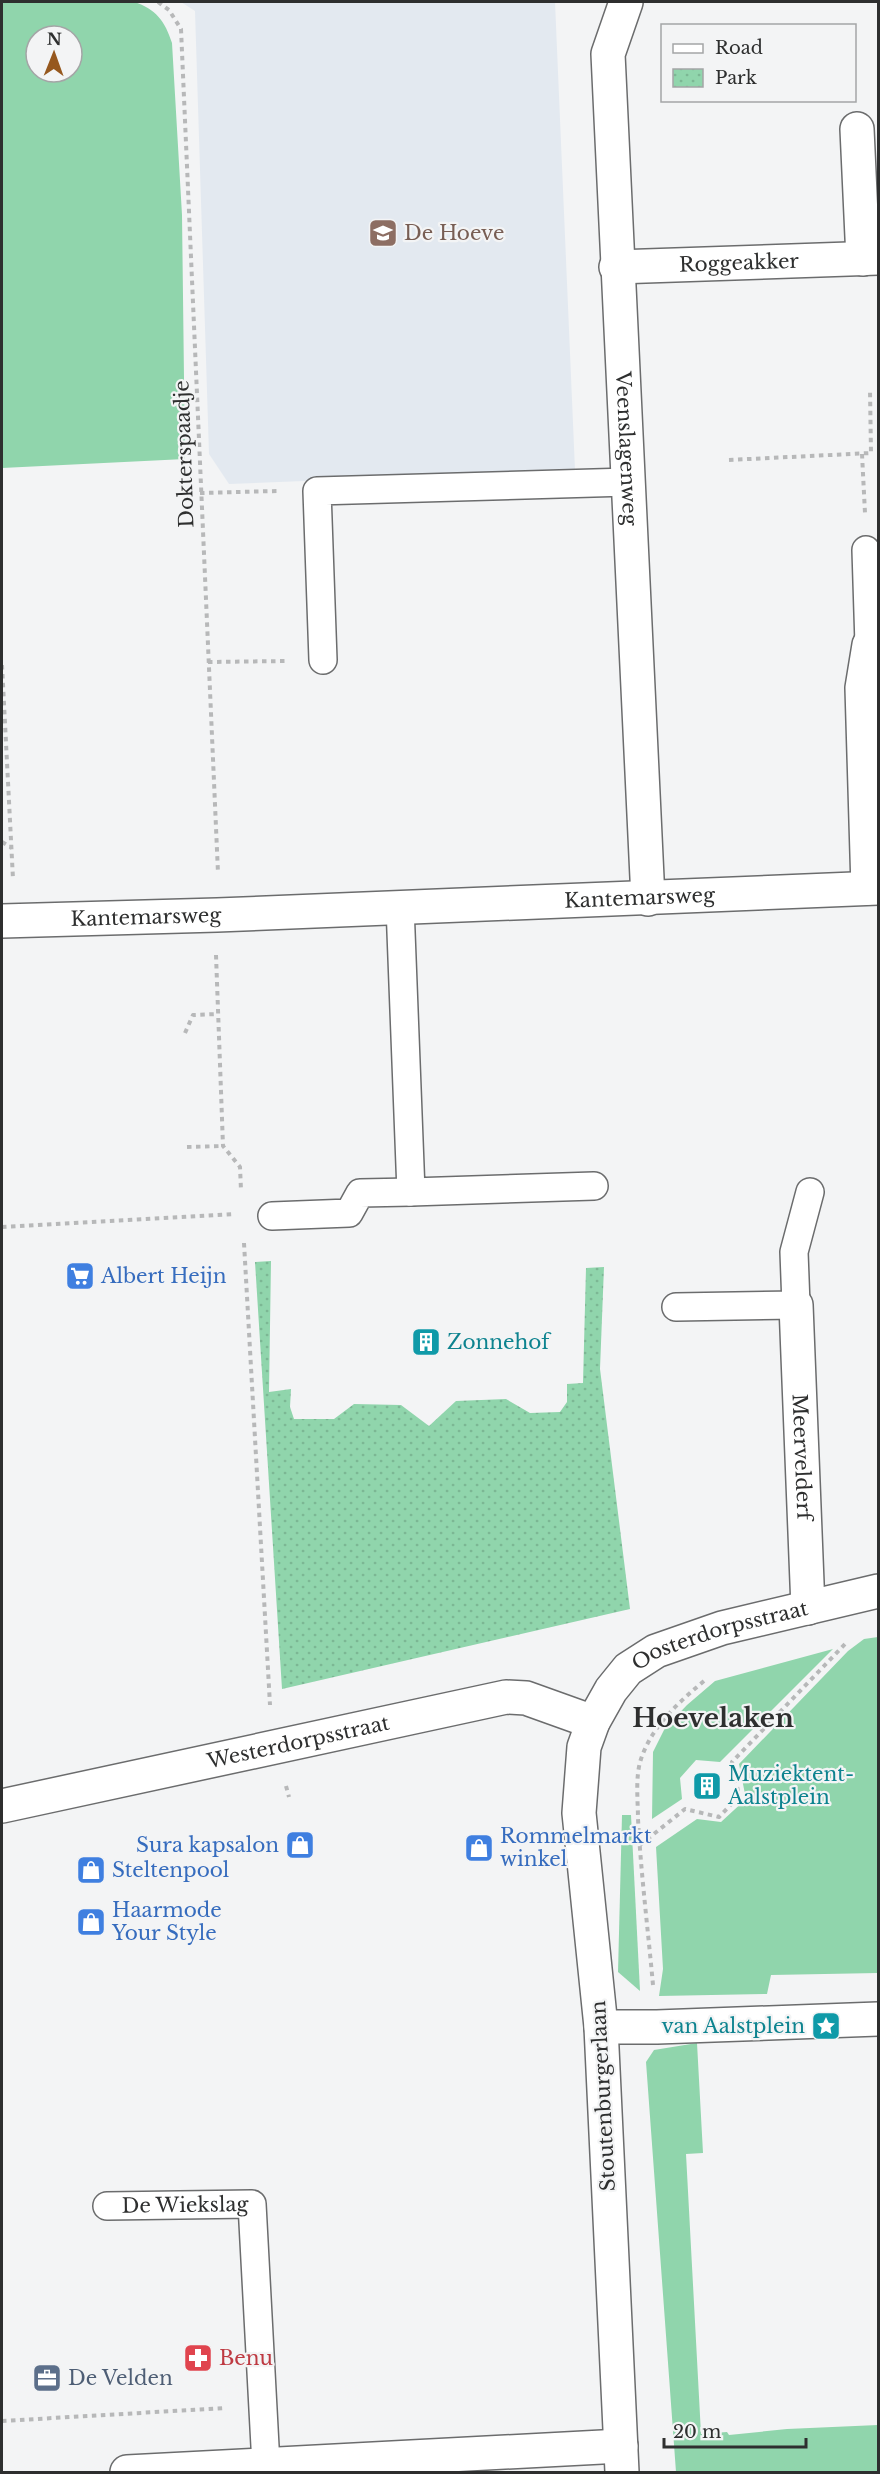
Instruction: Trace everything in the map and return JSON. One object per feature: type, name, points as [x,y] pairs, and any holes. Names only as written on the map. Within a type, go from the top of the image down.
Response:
[{"type":"street","name":"Veenslagenweg","points":[[626,2],[608,54],[616,267],[648,899]]},
{"type":"street","name":"Roggeakker","points":[[616,267],[871,258],[857,129]]},
{"type":"street","points":[[874,645],[862,688],[874,888]]},
{"type":"street","name":"Kantemarsweg","points":[[8,921],[648,899],[874,888]]},
{"type":"street","name":"Meervelderf","points":[[796,1305],[808,1608]]},
{"type":"street","name":"Oosterdorpsstraat","points":[[593,1722],[611,1690],[628,1669],[656,1651],[722,1628],[879,1591]]},
{"type":"street","name":"Westerdorpsstraat","points":[[2,1806],[506,1697],[526,1698],[593,1722]]},
{"type":"street","name":"Stoutenburgerlaan","points":[[593,1722],[584,1747],[579,1813],[601,2026],[622,2459]]},
{"type":"street","points":[[601,2026],[657,2028],[879,2019]]},
{"type":"street","points":[[127,2472],[266,2465],[622,2459]]},
{"type":"lane","points":[[323,660],[317,491],[628,483]]},
{"type":"lane","points":[[866,550],[874,645]]},
{"type":"lane","points":[[400,906],[411,1192]]},
{"type":"lane","points":[[272,1216],[349,1213],[360,1194],[594,1186]]},
{"type":"lane","points":[[676,1307],[796,1305],[794,1252],[810,1192]]},
{"type":"lane","name":"De Wiekslag","points":[[107,2206],[252,2204],[266,2465]]},
{"type":"path","name":"Dokterspaadje","points":[[158,2],[169,10],[181,29],[218,858],[218,1014],[223,1146]]},
{"type":"path","points":[[729,460],[871,453],[870,390]]},
{"type":"path","points":[[862,454],[866,550]]},
{"type":"path","points":[[200,493],[317,491]]},
{"type":"path","points":[[208,662],[323,660]]},
{"type":"path","points":[[2,665],[12,848],[8,921]]},
{"type":"path","points":[[2,842],[12,848]]},
{"type":"path","points":[[185,1034],[193,1015],[218,1014]]},
{"type":"path","points":[[187,1147],[223,1146],[240,1167],[242,1202]]},
{"type":"path","points":[[2,1227],[242,1214]]},
{"type":"path","points":[[243,1233],[267,1691],[277,1748]]},
{"type":"path","points":[[640,1845],[685,1809],[719,1817],[739,1796],[732,1762],[853,1636],[842,1638]]},
{"type":"path","points":[[657,2028],[640,1845],[640,1762],[647,1743],[663,1720],[679,1702],[705,1680]]},
{"type":"path","points":[[2,2421],[262,2406]]},
{"type":"shaded area","name":"De Hoeve","points":[[181,2],[555,2],[575,470],[229,484],[209,454],[195,11]]},
{"type":"green space","points":[[2,2],[134,2],[154,12],[166,28],[172,43],[182,215],[185,459],[2,468]]},
{"type":"green space","points":[[271,1261],[269,1392],[291,1389],[290,1407],[294,1419],[334,1419],[354,1404],[401,1405],[429,1426],[456,1401],[506,1399],[530,1413],[560,1412],[567,1402],[567,1384],[583,1383],[586,1268],[604,1267],[600,1369],[630,1609],[282,1689],[255,1262]]},
{"type":"green space","points":[[878,1637],[878,1973],[771,1975],[767,1994],[659,1996],[663,1969],[656,1847],[697,1819],[721,1822],[746,1799],[739,1764],[848,1651],[864,1639]]},
{"type":"green space","points":[[833,1649],[720,1762],[696,1760],[680,1778],[682,1799],[652,1819],[653,1752],[665,1728],[687,1705],[715,1681]]},
{"type":"green space","points":[[622,1815],[631,1815],[640,1991],[618,1972]]},
{"type":"green space","points":[[697,2043],[703,2153],[686,2154],[701,2434],[727,2432],[729,2435],[787,2429],[878,2425],[878,2472],[676,2472],[646,2062],[654,2050]]},
{"type":"place","name":"De Hoeve","points":[[383,233]]},
{"type":"place","name":"Albert Heijn","points":[[80,1276]]},
{"type":"place","name":"Zonnehof","points":[[426,1342]]},
{"type":"place","name":"Muziektent- Aalstplein","points":[[707,1786]]},
{"type":"place","name":"Sura kapsalon","points":[[300,1845]]},
{"type":"place","name":"Rommelmarkt winkel","points":[[479,1848]]},
{"type":"place","name":"Steltenpool","points":[[91,1870]]},
{"type":"place","name":"Haarmode Your Style","points":[[91,1922]]},
{"type":"place","name":"van Aalstplein","points":[[826,2026]]},
{"type":"place","name":"Benu","points":[[198,2358]]},
{"type":"place","name":"De Velden","points":[[47,2378]]},
{"type":"district","name":"Hoevelaken","points":[[713,1718]]}]
